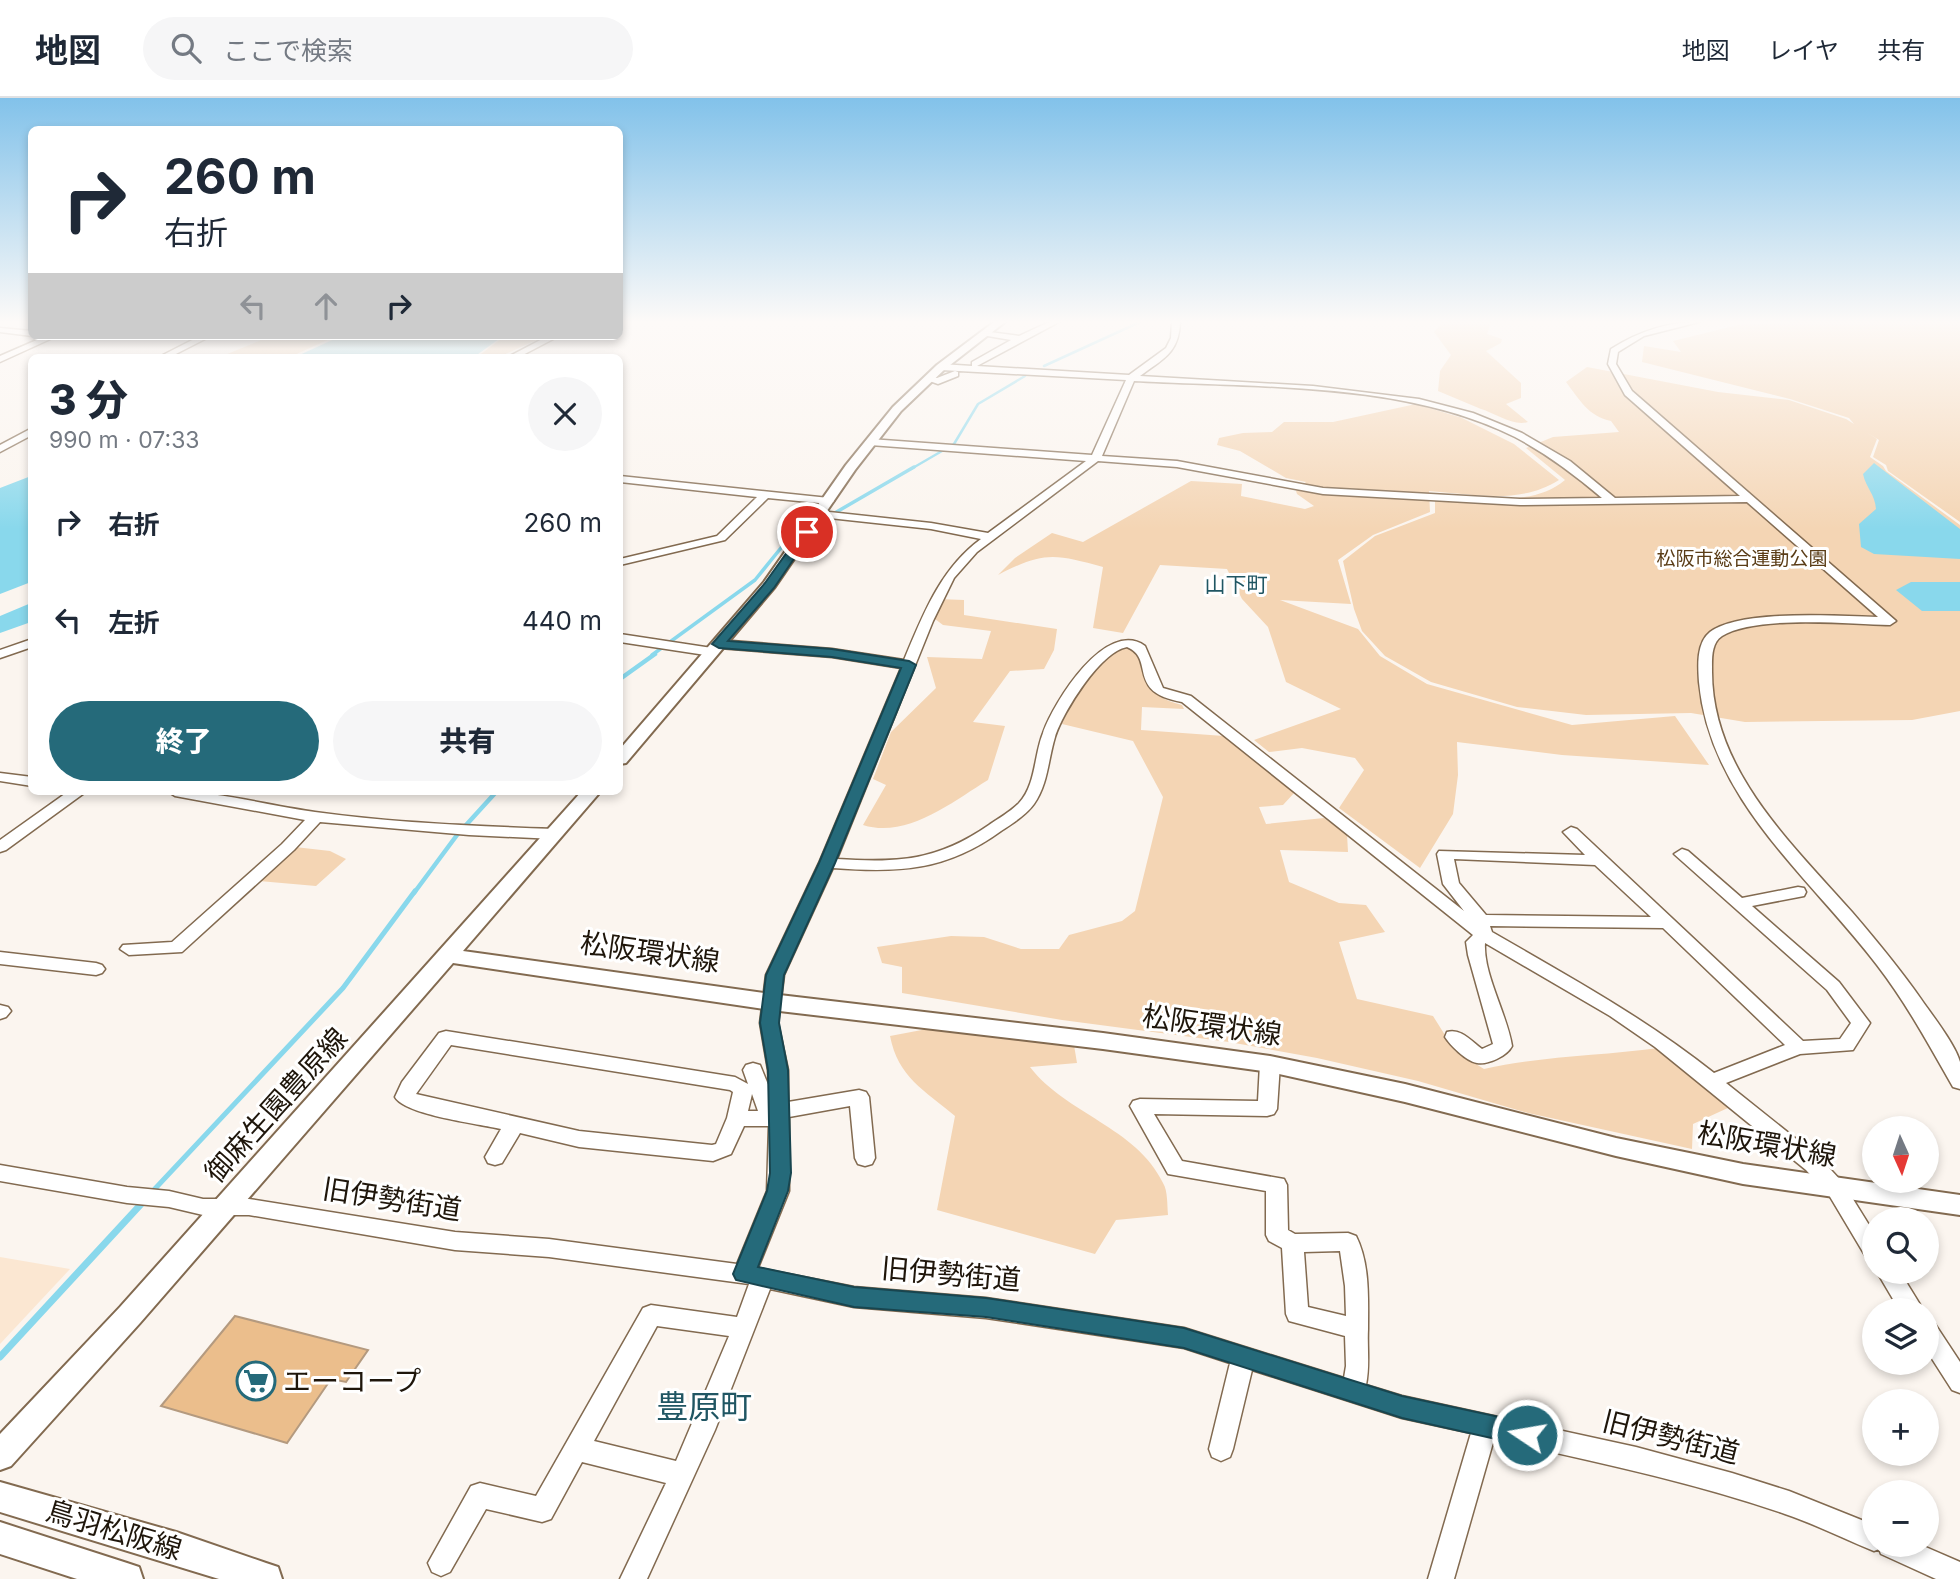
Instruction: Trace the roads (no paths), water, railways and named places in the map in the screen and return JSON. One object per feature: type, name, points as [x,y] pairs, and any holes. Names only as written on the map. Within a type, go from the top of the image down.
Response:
[{"type":"main road","points":[[623,756],[769,585],[870,442],[915,391]]},
{"type":"main road","name":"御麻生園豊原線","points":[[0,1456],[226,1206],[589,795]]},
{"type":"main road","name":"松阪環状線","points":[[446,955],[771,1002],[1103,1041],[1270,1064],[1405,1093],[1616,1147],[1743,1174],[1960,1205]]},
{"type":"main road","name":"鳥羽松阪線","points":[[0,1497],[153,1541],[267,1579]]},
{"type":"main road","name":"鳥羽松阪線","points":[[0,1538],[127,1579]]},
{"type":"street","points":[[633,1579],[683,1475],[744,1328],[754,1275],[778,1191],[778,1070],[769,1023],[775,975],[827,863],[909,665],[949,577],[973,550],[1095,458],[1125,391]]},
{"type":"street","points":[[1345,391],[1444,406],[1486,419],[1511,431],[1582,475],[1613,500]]},
{"type":"street","points":[[1628,391],[1635,401],[1748,499],[1760,505],[1890,621],[1738,626],[1717,634],[1709,641],[1705,687],[1719,745],[1750,799],[1785,845],[1869,943],[1913,1002],[1960,1082]]},
{"type":"street","points":[[0,449],[28,432]]},
{"type":"street","points":[[870,442],[1177,464],[1323,491],[1520,502],[1748,499]]},
{"type":"street","points":[[623,479],[830,501]]},
{"type":"street","points":[[623,561],[721,538],[765,495]]},
{"type":"street","points":[[820,514],[920,525],[989,537]]},
{"type":"street","points":[[623,638],[666,645],[832,653],[909,665]]},
{"type":"street","points":[[827,863],[911,866],[973,846],[1027,803],[1051,728],[1075,688],[1112,646],[1126,642],[1142,649],[1156,689],[1166,695],[1186,699],[1483,927],[1662,1042],[1813,1164],[1836,1189],[1862,1231]]},
{"type":"street","points":[[0,654],[28,644]]},
{"type":"street","points":[[0,777],[25,781]]},
{"type":"street","points":[[0,792],[25,781]]},
{"type":"street","points":[[0,847],[73,795]]},
{"type":"street","points":[[197,795],[316,817],[461,830],[555,834]]},
{"type":"street","points":[[129,949],[176,948],[288,848],[316,817]]},
{"type":"street","points":[[1571,832],[1798,1046]]},
{"type":"street","points":[[1483,927],[1451,884],[1444,854],[1599,860]]},
{"type":"street","points":[[1682,854],[1833,986],[1861,1023],[1846,1045],[1812,1048],[1798,1046],[1711,1082]]},
{"type":"street","points":[[1738,904],[1798,892]]},
{"type":"street","points":[[1483,927],[1667,923]]},
{"type":"street","points":[[1454,1037],[1479,1057],[1503,1046],[1497,1015],[1476,957],[1475,942],[1483,927]]},
{"type":"street","points":[[0,958],[96,969]]},
{"type":"street","points":[[446,1038],[735,1084],[743,1090],[737,1118],[724,1149],[713,1153],[579,1139],[413,1102],[405,1097],[409,1087],[446,1038]]},
{"type":"street","points":[[1270,1064],[1267,1109],[1140,1106],[1175,1168],[1277,1185],[1277,1236],[1293,1243],[1348,1242],[1357,1305],[1358,1366],[1353,1391]]},
{"type":"street","points":[[753,1070],[777,1116]]},
{"type":"street","points":[[737,1118],[777,1116],[859,1097],[865,1157]]},
{"type":"street","points":[[495,1157],[515,1124]]},
{"type":"street","name":"旧伊勢街道","points":[[0,1173],[127,1195],[169,1199],[204,1207],[226,1206],[455,1241],[549,1248],[754,1275],[854,1297],[1067,1318],[1184,1338],[1402,1407],[1636,1459],[1732,1485],[1789,1503],[1862,1533]]},
{"type":"street","points":[[1293,1243],[1297,1314],[1356,1329]]},
{"type":"street","points":[[441,1563],[480,1495],[542,1510],[651,1315],[744,1328]]},
{"type":"street","points":[[1939,1350],[1960,1382]]},
{"type":"street","points":[[1221,1449],[1243,1356]]},
{"type":"street","points":[[1441,1579],[1485,1426]]},
{"type":"street","points":[[577,1449],[683,1475]]},
{"type":"street","points":[[1918,1557],[1960,1576]]},
{"type":"water","points":[[1874,463],[1960,529],[1960,559],[1874,554],[1861,547],[1859,524],[1876,509],[1863,474]]},
{"type":"water","points":[[28,477],[28,583],[0,594],[0,488]]},
{"type":"water","points":[[1911,582],[1960,582],[1960,611],[1922,611],[1896,590]]},
{"type":"water","points":[[28,604],[28,623],[0,633],[0,616]]},
{"type":"waterway","points":[[911,469],[954,444],[978,404],[1000,391]]},
{"type":"waterway","points":[[833,514],[914,467]]},
{"type":"waterway","points":[[652,655],[755,580],[785,543],[795,535]]},
{"type":"waterway","points":[[623,677],[655,654]]},
{"type":"waterway","points":[[414,893],[457,835],[493,795]]},
{"type":"waterway","points":[[151,1193],[343,988],[415,891]]},
{"type":"waterway","points":[[0,1357],[143,1202]]},
{"type":"place","name":"エーコープ","points":[[256,1381]]},
{"type":"district","name":"山下町","points":[[1236,585]]},
{"type":"district","name":"豊原町","points":[[704,1407]]},
{"type":"park label","name":"松阪市総合運動公園","points":[[1742,558]]}]
